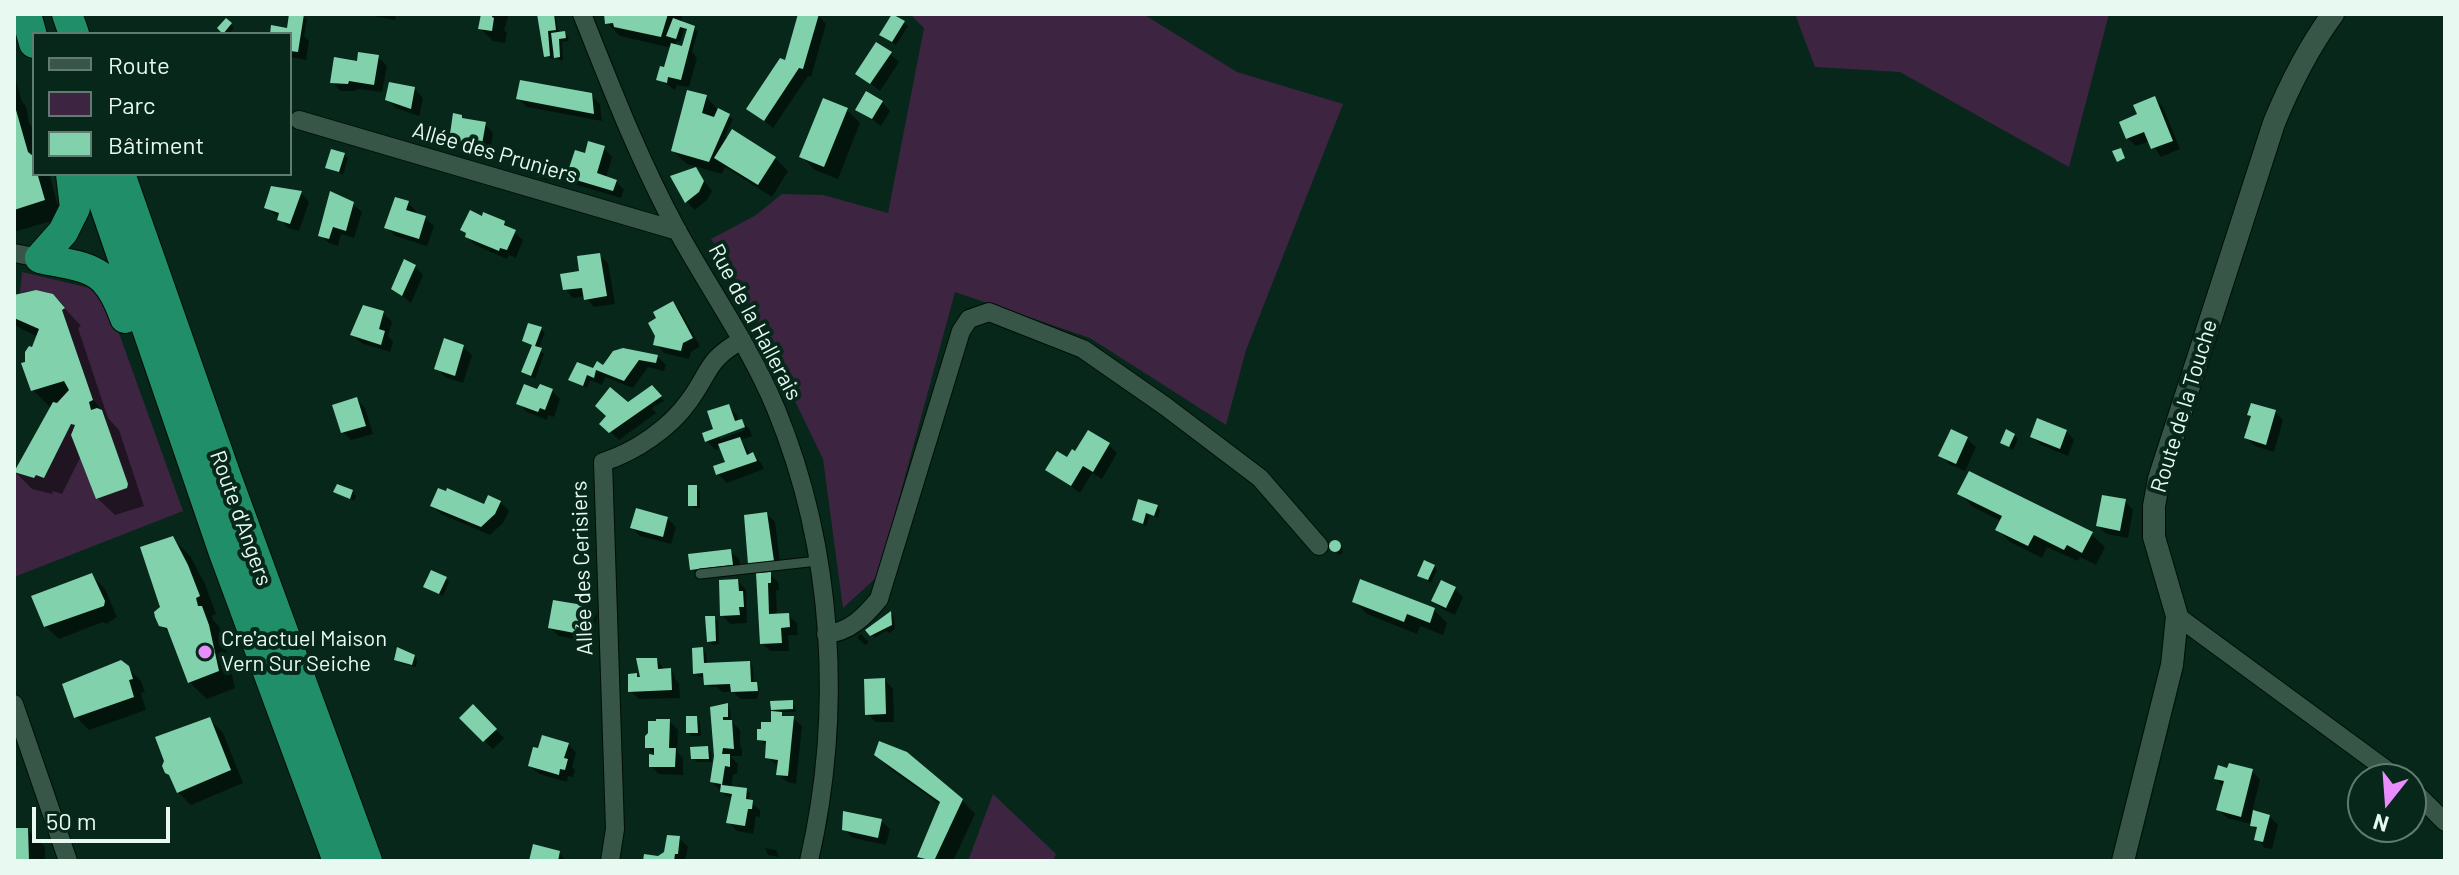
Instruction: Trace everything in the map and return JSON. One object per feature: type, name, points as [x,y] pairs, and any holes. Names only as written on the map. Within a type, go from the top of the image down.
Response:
[{"type":"highway","points":[[26,14],[32,36]]},
{"type":"highway","points":[[27,255],[63,232],[75,208],[71,176]]},
{"type":"highway","name":"Route d'Angers","points":[[95,176],[223,550],[338,861]]},
{"type":"highway","name":"Route d'Angers","points":[[121,176],[227,479],[367,861]]},
{"type":"highway","points":[[27,255],[93,269],[117,295],[188,492],[223,550]]},
{"type":"street","name":"Rue de la Hallerais","points":[[582,14],[619,109],[678,231],[742,340],[776,408],[799,471],[818,561],[829,672],[824,768],[809,861]]},
{"type":"street","name":"Route de la Touche","points":[[2123,861],[2172,665],[2177,616],[2154,537],[2154,506],[2159,479],[2274,123],[2292,78],[2333,14]]},
{"type":"street","name":"Allée des Pruniers","points":[[299,120],[678,231]]},
{"type":"street","points":[[826,634],[837,633],[862,620],[879,599],[961,331],[969,319],[989,312],[1083,349],[1165,406],[1260,478],[1319,546]]},
{"type":"street","name":"Allée des Cerisiers","points":[[610,861],[615,829],[603,462],[628,452],[666,425],[691,399],[716,357],[742,340]]},
{"type":"street","points":[[2177,616],[2377,763]]},
{"type":"street","points":[[16,714],[68,861]]},
{"type":"street","points":[[2427,804],[2445,822]]},
{"type":"lane","points":[[700,574],[818,561]]},
{"type":"green space","points":[[910,14],[1143,14],[1237,72],[1343,104],[1246,350],[1226,425],[1090,338],[955,292],[878,576],[843,608],[823,459],[738,283],[711,239],[756,215],[782,194],[823,195],[888,213],[924,28]]},
{"type":"green space","points":[[1795,14],[2109,14],[2069,167],[1900,72],[1815,67]]},
{"type":"green space","points":[[22,272],[94,289],[111,311],[183,511],[14,577],[14,472],[34,478],[36,475],[45,477],[71,424],[75,425],[71,435],[96,498],[128,486],[102,410],[93,400],[62,310],[65,307],[46,292],[20,293]]},
{"type":"green space","points":[[993,794],[1056,854],[1053,861],[968,861]]},
{"type":"building","points":[[289,14],[304,14],[298,52],[292,51],[292,32],[270,32],[271,25],[287,28]]},
{"type":"building","points":[[481,14],[492,14],[492,31],[478,29]]},
{"type":"building","points":[[537,14],[554,14],[556,30],[548,31],[550,56],[544,57]]},
{"type":"building","points":[[604,14],[668,14],[661,37],[614,27],[613,23],[605,24]]},
{"type":"building","points":[[798,14],[819,14],[803,69],[799,68],[764,121],[746,109],[780,58],[785,60]]},
{"type":"building","points":[[892,14],[905,21],[892,42],[879,35]]},
{"type":"building","points":[[226,18],[232,23],[225,32],[217,28]]},
{"type":"building","points":[[673,18],[695,26],[681,80],[668,77],[667,83],[656,80],[660,66],[664,67],[671,43],[682,46],[687,29],[680,27],[676,39],[666,36]]},
{"type":"building","points":[[565,31],[566,38],[559,39],[560,57],[554,58],[551,33]]},
{"type":"building","points":[[876,42],[892,52],[870,84],[855,74]]},
{"type":"building","points":[[358,52],[379,55],[374,85],[349,81],[348,84],[330,83],[334,57],[357,61]]},
{"type":"building","points":[[520,80],[592,93],[594,114],[516,99]]},
{"type":"building","points":[[389,82],[415,87],[411,109],[385,100]]},
{"type":"building","points":[[687,90],[707,95],[702,113],[714,117],[718,108],[730,114],[709,162],[671,151]]},
{"type":"building","points":[[866,91],[883,101],[872,119],[855,110]]},
{"type":"building","points":[[2155,96],[2173,141],[2151,149],[2144,132],[2126,139],[2119,122],[2137,114],[2133,105]]},
{"type":"building","points":[[823,98],[848,108],[824,167],[799,157]]},
{"type":"building","points":[[14,103],[28,152],[32,155],[32,176],[38,176],[45,200],[14,210]]},
{"type":"building","points":[[453,113],[462,115],[462,118],[486,122],[482,144],[449,141]]},
{"type":"building","points":[[732,129],[776,157],[758,185],[714,158]]},
{"type":"building","points":[[588,141],[605,146],[597,173],[617,180],[613,191],[566,177],[575,150],[585,153]]},
{"type":"building","points":[[2121,148],[2125,158],[2117,162],[2112,151]]},
{"type":"building","points":[[331,149],[345,153],[339,172],[325,168]]},
{"type":"building","points":[[549,166],[565,171],[562,181],[536,176],[537,171],[547,174]]},
{"type":"building","points":[[696,167],[704,181],[699,192],[685,203],[670,176]]},
{"type":"building","points":[[271,186],[302,191],[290,224],[277,220],[279,213],[264,208]]},
{"type":"building","points":[[330,191],[354,202],[346,231],[333,227],[329,239],[318,236]]},
{"type":"building","points":[[395,197],[409,201],[406,210],[426,216],[419,239],[384,228]]},
{"type":"building","points":[[470,210],[505,221],[504,225],[516,230],[507,250],[500,248],[499,251],[465,237],[466,233],[460,230]]},
{"type":"building","points":[[600,253],[607,296],[584,300],[582,288],[563,290],[560,274],[579,271],[577,256]]},
{"type":"building","points":[[404,259],[416,265],[402,296],[391,289]]},
{"type":"building","points":[[36,290],[53,294],[65,308],[62,310],[93,400],[89,402],[91,410],[102,410],[127,488],[96,499],[71,435],[75,425],[71,424],[44,478],[14,472],[53,402],[57,403],[69,390],[64,381],[31,391],[21,363],[25,362],[25,352],[29,346],[32,347],[39,329],[14,318],[14,295]]},
{"type":"building","points":[[673,301],[693,338],[683,343],[681,351],[653,345],[655,336],[648,323],[656,318],[653,312]]},
{"type":"building","points":[[363,305],[384,311],[379,329],[385,331],[381,345],[350,335]]},
{"type":"building","points":[[528,323],[542,327],[535,346],[542,348],[531,376],[521,372],[532,345],[522,341]]},
{"type":"building","points":[[444,338],[464,345],[455,376],[434,369]]},
{"type":"building","points":[[623,348],[658,355],[656,363],[639,360],[624,381],[596,370],[594,378],[587,375],[583,386],[568,380],[577,362],[593,368],[597,361],[603,365],[613,351]]},
{"type":"building","points":[[524,384],[537,389],[540,384],[553,389],[545,410],[540,408],[538,412],[516,404]]},
{"type":"building","points":[[652,385],[662,396],[609,433],[599,424],[606,416],[595,406],[610,387],[628,402]]},
{"type":"building","points":[[357,397],[366,426],[341,433],[332,405]]},
{"type":"building","points":[[2251,403],[2276,410],[2266,445],[2244,438],[2251,416],[2247,415]]},
{"type":"building","points":[[729,404],[735,421],[742,419],[745,427],[705,442],[702,433],[713,429],[707,411]]},
{"type":"building","points":[[2037,418],[2067,430],[2060,449],[2030,437]]},
{"type":"building","points":[[1951,429],[1968,437],[1956,464],[1938,456]]},
{"type":"building","points":[[2006,429],[2015,434],[2009,447],[2000,443]]},
{"type":"building","points":[[1088,430],[1110,443],[1093,472],[1083,466],[1071,486],[1045,470],[1057,451],[1067,457],[1072,449],[1075,451]]},
{"type":"building","points":[[740,437],[747,455],[753,452],[757,461],[716,475],[713,466],[725,462],[718,444]]},
{"type":"building","points":[[1969,471],[2093,532],[2082,553],[2067,545],[2064,550],[2034,535],[2028,546],[1995,530],[2002,516],[1957,494]]},
{"type":"building","points":[[337,484],[353,490],[350,499],[333,492]]},
{"type":"building","points":[[688,485],[697,485],[697,506],[688,506]]},
{"type":"building","points":[[438,488],[446,491],[447,488],[484,504],[488,495],[501,501],[495,514],[481,527],[430,506]]},
{"type":"building","points":[[2102,495],[2126,499],[2120,531],[2096,526]]},
{"type":"building","points":[[1138,499],[1158,505],[1154,516],[1146,513],[1143,524],[1132,520]]},
{"type":"building","points":[[636,508],[668,517],[663,537],[630,528]]},
{"type":"building","points":[[767,512],[774,561],[748,564],[744,515]]},
{"type":"building","points":[[173,536],[200,596],[196,598],[198,606],[202,606],[209,625],[219,671],[188,683],[167,628],[159,626],[155,617],[154,612],[160,607],[140,547]]},
{"type":"building","points":[[1335,540],[1341,546],[1335,552],[1329,546]]},
{"type":"building","points":[[731,549],[733,565],[690,570],[688,554]]},
{"type":"building","points":[[1424,560],[1435,565],[1428,580],[1417,576]]},
{"type":"building","points":[[431,570],[447,577],[439,594],[423,587]]},
{"type":"building","points":[[771,572],[771,583],[768,583],[769,614],[789,613],[790,627],[781,628],[782,643],[760,644],[756,573]]},
{"type":"building","points":[[92,573],[105,601],[104,606],[44,627],[31,596]]},
{"type":"building","points":[[738,579],[744,607],[739,607],[740,615],[720,616],[719,580]]},
{"type":"building","points":[[1360,579],[1435,608],[1430,623],[1407,614],[1404,622],[1352,602]]},
{"type":"building","points":[[1441,580],[1456,587],[1446,608],[1431,601]]},
{"type":"building","points":[[553,600],[589,606],[585,635],[548,628]]},
{"type":"building","points":[[891,611],[892,625],[870,636],[865,630]]},
{"type":"building","points":[[705,616],[715,616],[716,641],[707,642]]},
{"type":"building","points":[[397,647],[415,655],[412,665],[394,660]]},
{"type":"building","points":[[703,647],[704,663],[750,661],[751,682],[757,682],[758,691],[731,692],[730,684],[704,685],[703,673],[693,674],[692,648]]},
{"type":"building","points":[[636,658],[657,658],[658,669],[671,668],[672,690],[628,692],[628,674],[637,673],[640,677]]},
{"type":"building","points":[[121,660],[129,666],[134,697],[74,718],[62,684]]},
{"type":"building","points":[[885,678],[886,714],[865,715],[864,679]]},
{"type":"building","points":[[793,700],[793,709],[771,710],[770,701]]},
{"type":"building","points":[[728,703],[728,717],[723,717],[723,720],[732,720],[734,749],[723,748],[722,754],[730,754],[730,767],[725,766],[722,785],[747,788],[746,799],[753,800],[745,826],[726,823],[732,794],[720,792],[721,784],[710,782],[714,756],[710,707]]},
{"type":"building","points":[[473,704],[497,729],[483,742],[459,718]]},
{"type":"building","points":[[771,711],[782,712],[782,716],[794,716],[788,776],[776,775],[778,760],[765,758],[766,741],[757,740],[761,722],[771,722]]},
{"type":"building","points":[[686,716],[697,716],[698,733],[686,733]]},
{"type":"building","points":[[210,717],[231,770],[177,793],[162,766],[164,761],[155,737]]},
{"type":"building","points":[[670,719],[669,748],[676,748],[675,767],[649,767],[649,754],[654,755],[654,748],[645,748],[645,736],[648,721]]},
{"type":"building","points":[[542,735],[569,743],[564,758],[568,759],[565,770],[560,769],[559,775],[528,766],[533,747],[538,748]]},
{"type":"building","points":[[879,741],[907,752],[963,799],[934,861],[917,857],[940,802],[874,755]]},
{"type":"building","points":[[708,746],[709,759],[691,759],[690,747]]},
{"type":"building","points":[[2229,763],[2253,769],[2241,817],[2216,810],[2224,781],[2214,779],[2218,765],[2227,768]]},
{"type":"building","points":[[2253,810],[2270,815],[2263,842],[2254,840],[2257,827],[2250,826]]},
{"type":"building","points":[[843,811],[882,819],[878,838],[842,830]]},
{"type":"building","points":[[14,828],[28,828],[29,861],[14,861]]},
{"type":"building","points":[[667,835],[680,836],[674,861],[643,861],[644,854],[658,856],[664,852]]},
{"type":"building","points":[[533,844],[560,851],[558,861],[529,861]]},
{"type":"place","name":"Cre'actuel Maison Vern Sur Seiche","points":[[205,652]]}]
